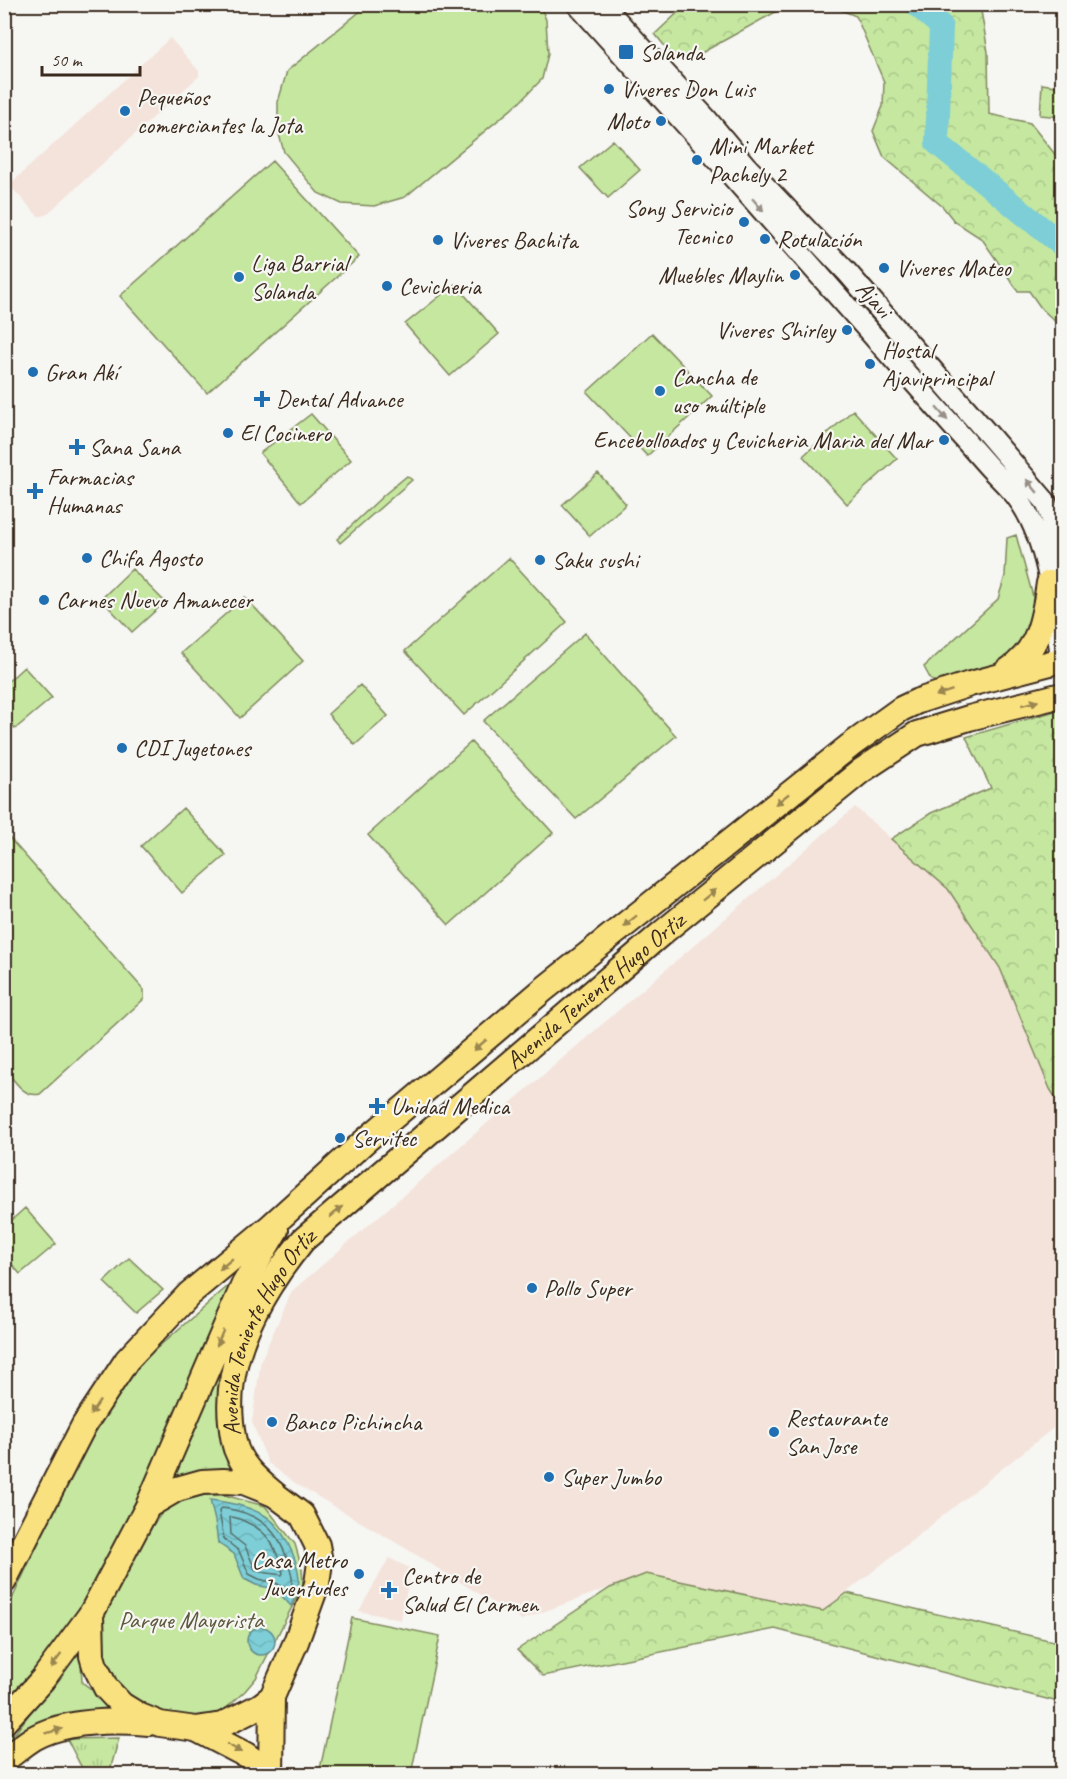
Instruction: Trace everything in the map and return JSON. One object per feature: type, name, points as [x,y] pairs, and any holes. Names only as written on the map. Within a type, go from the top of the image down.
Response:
[{"type":"main road","points":[[1000,676],[1026,656],[1036,639],[1044,618],[1049,583]]},
{"type":"main road","name":"Avenida Teniente Hugo Ortiz","points":[[4,1581],[84,1425],[127,1360],[189,1294],[543,990],[851,745],[901,709],[970,684],[1062,661]]},
{"type":"main road","name":"Avenida Teniente Hugo Ortiz","points":[[274,1494],[251,1472],[236,1450],[231,1419],[232,1375],[254,1316],[284,1263],[303,1240],[662,933],[861,771],[917,734],[969,718],[1062,695]]},
{"type":"main road","name":"Avenida Teniente Hugo Ortiz","points":[[148,1506],[244,1284],[286,1212]]},
{"type":"main road","points":[[4,1722],[43,1679],[91,1614],[148,1506],[177,1489],[202,1482],[244,1482],[274,1494],[302,1515],[317,1545],[320,1562],[318,1584],[272,1697],[270,1774]]},
{"type":"main road","points":[[91,1614],[92,1656],[106,1688],[123,1705],[140,1716],[160,1724]]},
{"type":"main road","points":[[4,1761],[33,1739],[60,1728],[123,1721],[195,1729],[222,1725],[260,1706],[272,1697]]},
{"type":"main road","points":[[195,1729],[246,1755],[270,1774]]},
{"type":"street","name":"Ajavi","points":[[577,4],[724,166],[1016,496],[1028,516],[1046,561],[1062,661]]},
{"type":"street","name":"Ajavi","points":[[602,4],[705,117],[745,165],[846,271],[1046,502],[1057,533],[1062,558]]},
{"type":"shaded area","name":"Pequeños comerciantes la Jota","points":[[170,38],[199,71],[199,76],[47,214],[38,216],[9,185]]},
{"type":"shaded area","points":[[855,807],[948,889],[1000,968],[1050,1088],[1062,1108],[1062,1421],[823,1611],[646,1574],[521,1620],[298,1485],[268,1463],[252,1422],[261,1360],[292,1291]]},
{"type":"shaded area","name":"Centro de Salud El Carmen","points":[[389,1558],[411,1569],[401,1620],[359,1611]]},
{"type":"green space","points":[[687,4],[980,5],[988,52],[989,114],[1030,123],[1062,163],[1062,328],[1041,308],[1029,291],[1018,291],[982,239],[954,221],[943,207],[884,157],[873,131],[883,106],[884,82],[856,16],[833,7],[779,10],[696,56],[676,60],[655,34]]},
{"type":"green space","points":[[368,5],[540,5],[546,20],[548,54],[542,79],[520,102],[405,197],[374,206],[342,204],[318,193],[284,152],[278,131],[278,102],[287,71]]},
{"type":"green space","points":[[1042,84],[1062,87],[1062,117],[1040,115]]},
{"type":"green space","points":[[613,140],[640,170],[608,198],[580,168]]},
{"type":"green space","name":"Liga Barrial Solanda","points":[[272,161],[359,257],[207,393],[120,296]]},
{"type":"green space","points":[[455,284],[499,334],[450,376],[405,324]]},
{"type":"green space","points":[[652,333],[712,396],[647,456],[587,392]]},
{"type":"green space","points":[[853,410],[897,459],[847,504],[803,456]]},
{"type":"green space","points":[[311,414],[351,460],[301,503],[260,453]]},
{"type":"green space","points":[[598,473],[626,504],[590,536],[562,505]]},
{"type":"green space","points":[[407,476],[412,480],[340,543],[337,539]]},
{"type":"green space","points":[[1016,535],[1037,611],[1013,660],[940,683],[931,680],[924,667],[998,599],[1005,576],[1007,538]]},
{"type":"green space","points":[[509,558],[567,622],[464,715],[405,651]]},
{"type":"green space","points":[[132,569],[165,602],[132,632],[101,599]]},
{"type":"green space","points":[[245,597],[303,661],[240,718],[181,653]]},
{"type":"green space","points":[[585,633],[676,736],[576,819],[483,721]]},
{"type":"green space","points":[[24,667],[52,698],[15,729],[5,717],[5,684]]},
{"type":"green space","points":[[360,685],[388,716],[355,745],[328,714]]},
{"type":"green space","points":[[1062,709],[1062,1108],[1050,1089],[1000,968],[948,889],[891,839],[931,813],[991,788],[966,737]]},
{"type":"green space","points":[[471,742],[553,833],[449,925],[368,835]]},
{"type":"green space","points":[[183,808],[226,855],[182,893],[141,846]]},
{"type":"green space","points":[[5,833],[144,990],[144,999],[40,1094],[34,1095],[24,1091],[5,1069]]},
{"type":"green space","points":[[25,1208],[56,1244],[20,1274],[5,1256],[5,1226]]},
{"type":"green space","points":[[129,1258],[163,1290],[136,1313],[104,1282]]},
{"type":"green space","points":[[259,1259],[101,1586],[5,1714],[5,1614],[87,1446],[133,1369]]},
{"type":"green space","points":[[253,1286],[221,1408],[239,1469],[204,1470],[167,1484],[191,1440]]},
{"type":"green space","name":"Parque Mayorista","points":[[204,1495],[224,1495],[265,1506],[295,1544],[302,1569],[303,1585],[256,1678],[220,1714],[193,1719],[159,1716],[130,1699],[104,1663],[97,1615],[125,1562],[162,1513],[179,1501]]},
{"type":"green space","points":[[646,1574],[823,1611],[847,1593],[1062,1643],[1062,1703],[775,1629],[543,1676],[517,1650],[610,1588]]},
{"type":"green space","points":[[352,1618],[440,1636],[411,1774],[319,1774]]},
{"type":"green space","points":[[80,1645],[82,1682],[125,1715],[5,1754],[5,1739],[16,1732]]},
{"type":"green space","points":[[119,1738],[109,1774],[85,1774],[67,1739]]},
{"type":"water","points":[[210,1500],[250,1509],[264,1515],[277,1526],[288,1543],[298,1571],[298,1586],[291,1606],[275,1589],[256,1585],[244,1579],[234,1554],[218,1543]]},
{"type":"water","points":[[261,1627],[271,1631],[275,1641],[271,1651],[261,1655],[251,1651],[247,1641],[251,1631]]},
{"type":"waterway","points":[[916,4],[941,26],[937,143],[1062,245]]},
{"type":"place","name":"Solanda","points":[[626,52]]},
{"type":"place","name":"Viveres Don Luis","points":[[609,89]]},
{"type":"place","name":"Pequeños comerciantes la Jota","points":[[125,111]]},
{"type":"place","name":"Moto","points":[[661,121]]},
{"type":"place","name":"Mini Market Pachely 2","points":[[697,160]]},
{"type":"place","name":"Sony Servicio Tecnico","points":[[744,222]]},
{"type":"place","name":"Rotulación","points":[[765,239]]},
{"type":"place","name":"Viveres Bachita","points":[[438,240]]},
{"type":"place","name":"Viveres Mateo","points":[[884,268]]},
{"type":"place","name":"Muebles Maylin","points":[[795,275]]},
{"type":"place","name":"Liga Barrial Solanda","points":[[239,277]]},
{"type":"place","name":"Cevicheria","points":[[387,286]]},
{"type":"place","name":"Viveres Shirley","points":[[847,330]]},
{"type":"place","name":"Hostal Ajaviprincipal","points":[[870,364]]},
{"type":"place","name":"Gran Akí","points":[[33,372]]},
{"type":"place","name":"Cancha de uso múltiple","points":[[660,391]]},
{"type":"place","name":"Dental Advance","points":[[262,399]]},
{"type":"place","name":"El Cocinero","points":[[228,433]]},
{"type":"place","name":"Encebolloados y Cevicheria Maria del Mar","points":[[944,440]]},
{"type":"place","name":"Sana Sana","points":[[77,447]]},
{"type":"place","name":"Farmacias Humanas","points":[[35,491]]},
{"type":"place","name":"Chifa Agosto","points":[[87,558]]},
{"type":"place","name":"Saku sushi","points":[[540,560]]},
{"type":"place","name":"Carnes Nuevo Amanecer","points":[[44,600]]},
{"type":"place","name":"CDI Jugetones","points":[[122,748]]},
{"type":"place","name":"Unidad Medica","points":[[377,1106]]},
{"type":"place","name":"Servitec","points":[[340,1138]]},
{"type":"place","name":"Pollo Super","points":[[532,1288]]},
{"type":"place","name":"Banco Pichincha","points":[[272,1422]]},
{"type":"place","name":"Restaurante San Jose","points":[[774,1432]]},
{"type":"place","name":"Super Jumbo","points":[[549,1477]]},
{"type":"place","name":"Casa Metro Juventudes","points":[[359,1574]]},
{"type":"place","name":"Centro de Salud El Carmen","points":[[389,1590]]}]
